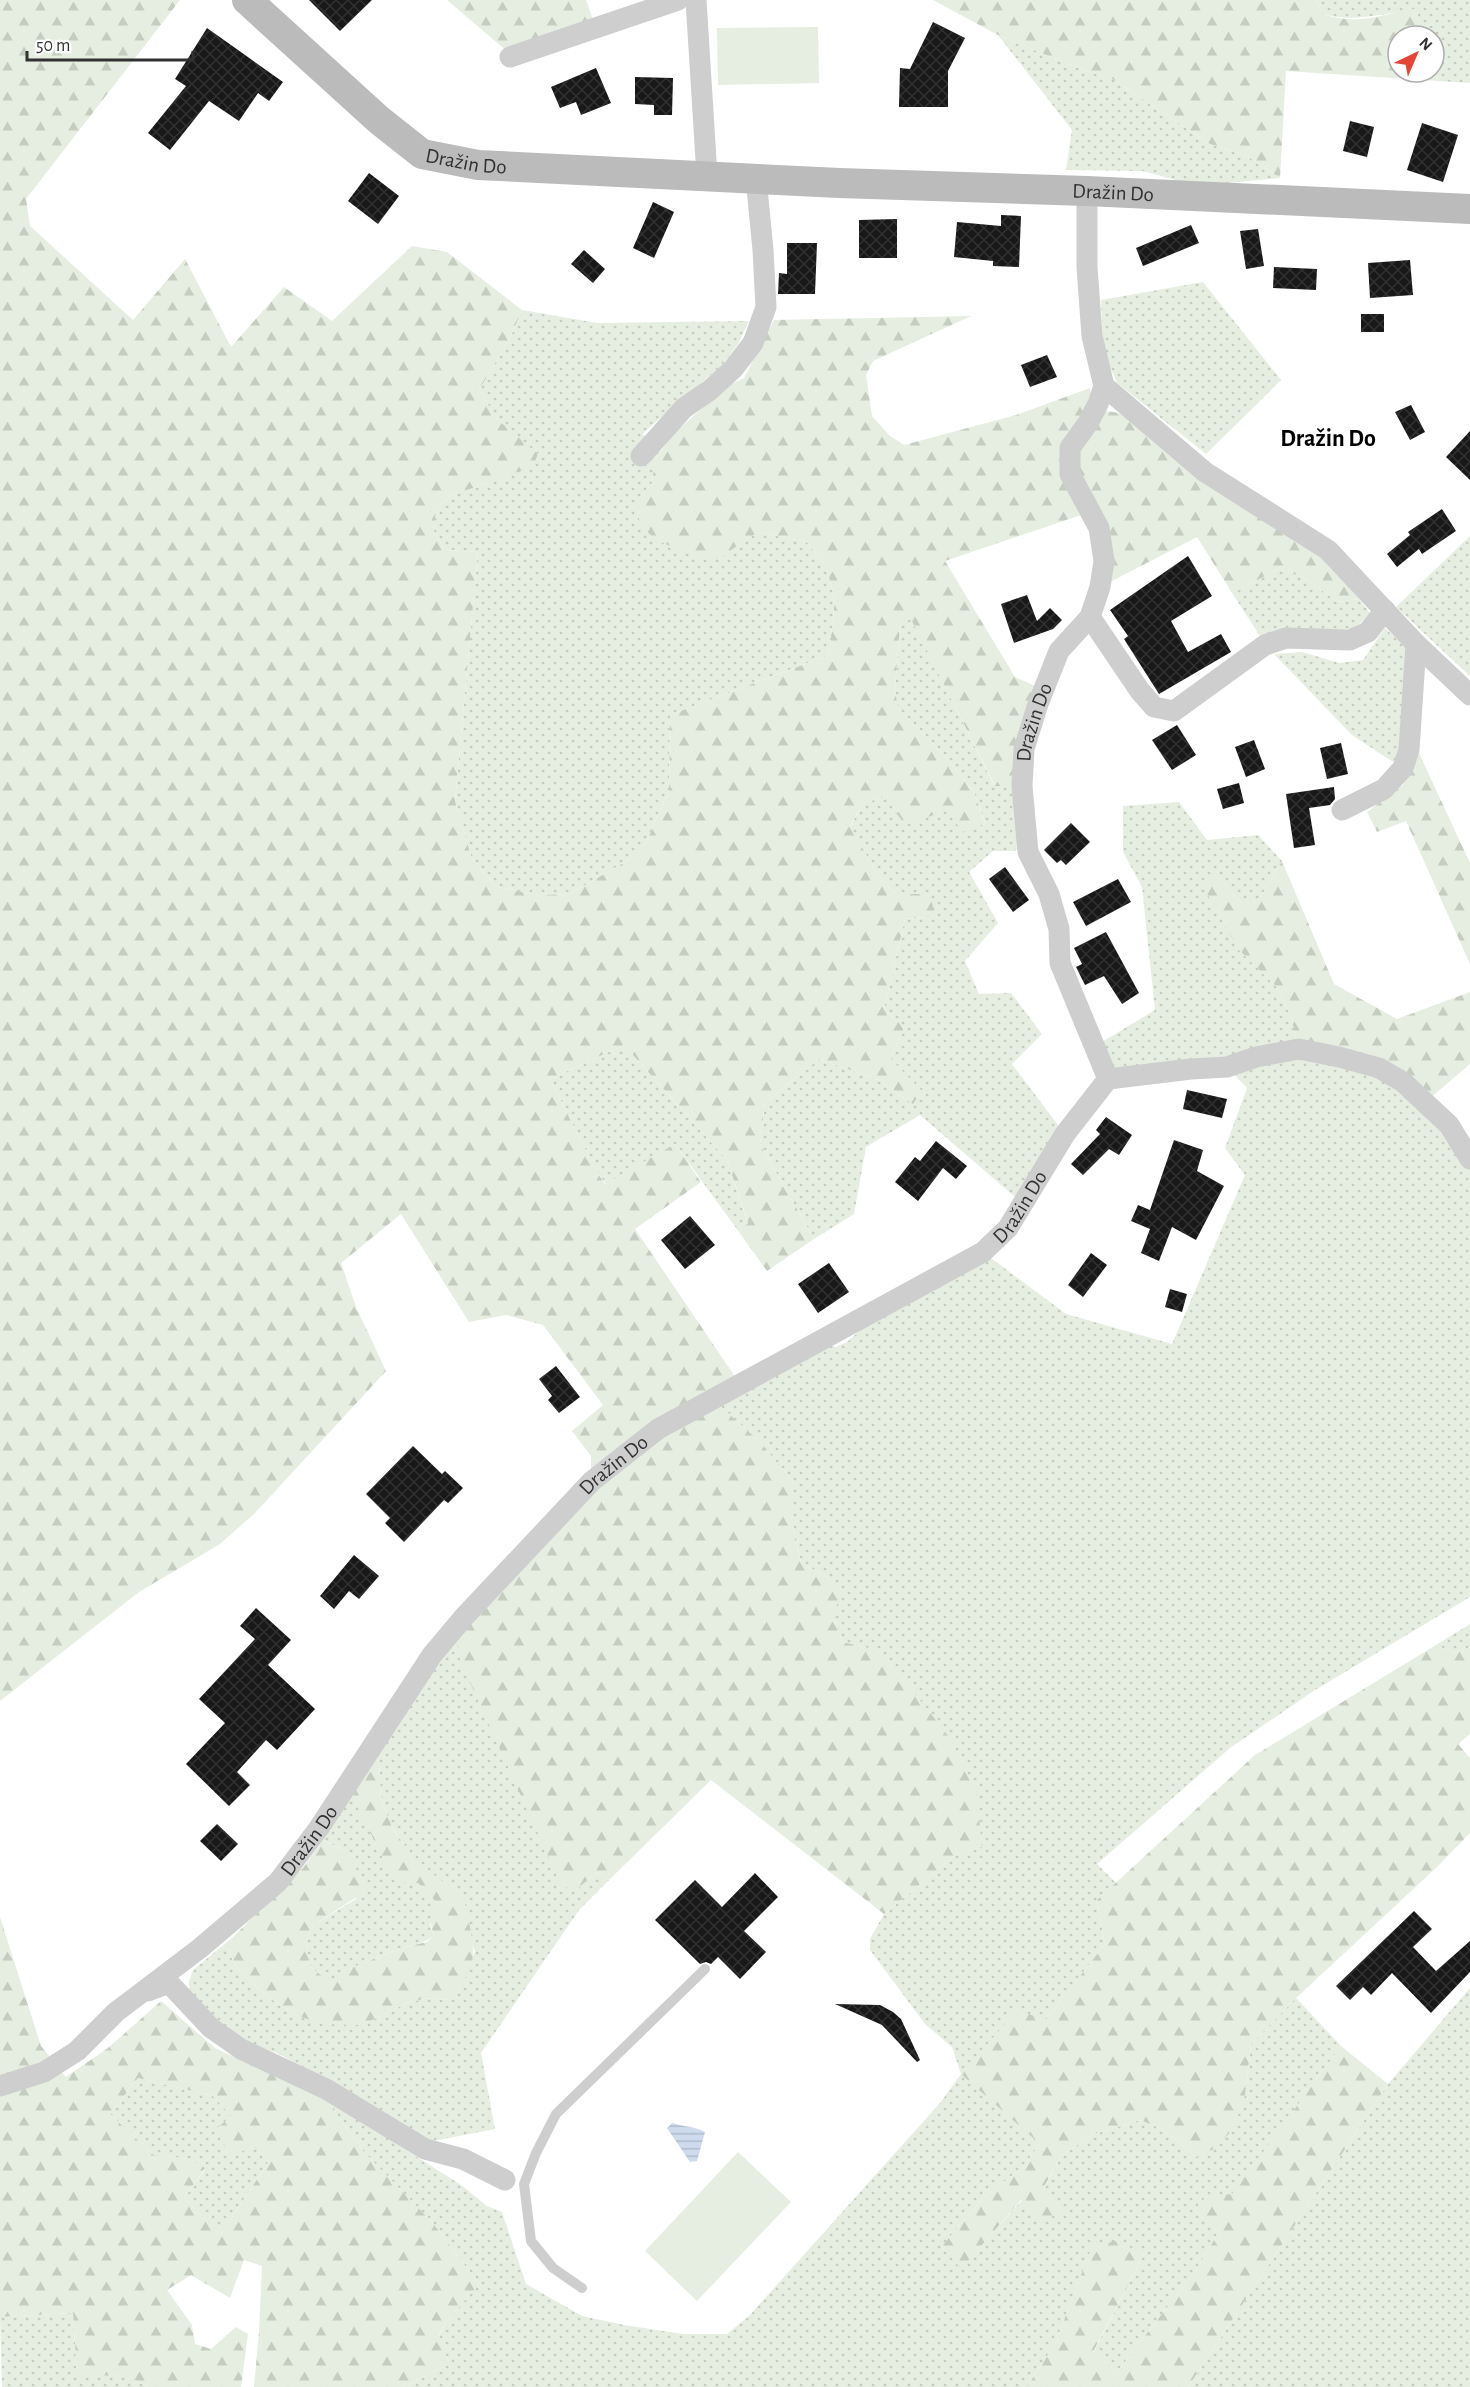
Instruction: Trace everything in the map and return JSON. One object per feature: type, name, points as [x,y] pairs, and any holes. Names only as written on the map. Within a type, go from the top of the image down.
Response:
[{"type":"street","name":"Dražin Do","points":[[247,0],[379,120],[422,154],[478,165],[1470,209]]},
{"type":"street","points":[[510,57],[678,0]]},
{"type":"street","points":[[696,0],[707,176]]},
{"type":"street","points":[[641,456],[684,408],[710,390],[733,369],[753,343],[766,307],[756,178]]},
{"type":"street","points":[[1087,191],[1092,336],[1104,386],[1205,472],[1328,550],[1416,644],[1470,695]]},
{"type":"street","name":"Dražin Do","points":[[0,2086],[44,2072],[77,2051],[116,2013],[199,1949],[278,1882],[319,1828],[432,1655],[464,1617],[592,1481],[658,1430],[983,1252],[1008,1228],[1065,1134],[1108,1079],[1060,963],[1059,929],[1051,903],[1028,852],[1022,786],[1024,749],[1038,704],[1059,651],[1090,617],[1100,587],[1104,561],[1099,528],[1070,474],[1070,448],[1088,423],[1104,386]]},
{"type":"street","points":[[1090,617],[1140,691],[1154,707],[1174,711],[1265,645],[1286,638],[1350,640],[1368,632],[1384,609]]},
{"type":"street","points":[[1342,810],[1384,789],[1402,768],[1409,750],[1416,644]]},
{"type":"street","points":[[1108,1079],[1227,1067],[1256,1057],[1299,1049],[1339,1057],[1379,1068],[1403,1082],[1449,1125],[1470,1159]]},
{"type":"street","points":[[142,1993],[169,1983],[211,2028],[241,2049],[326,2089],[426,2149],[464,2159],[514,2182]]},
{"type":"lane","points":[[582,2288],[553,2268],[531,2241],[514,2182],[536,2153],[556,2114],[705,1969]]},
{"type":"green space","points":[[0,0],[180,0],[26,199],[30,226],[133,320],[185,259],[231,347],[284,287],[332,321],[412,246],[447,252],[522,310],[511,336],[479,390],[498,420],[538,454],[533,466],[451,495],[436,509],[434,532],[445,550],[478,552],[455,801],[472,859],[497,887],[539,895],[570,894],[642,852],[669,790],[670,715],[829,655],[835,599],[826,566],[807,542],[758,532],[721,557],[701,559],[656,540],[639,524],[637,501],[652,483],[655,460],[671,436],[727,386],[744,378],[774,320],[971,316],[873,361],[866,375],[872,416],[890,436],[904,445],[1016,415],[1090,388],[1092,400],[1068,438],[1081,515],[945,561],[1015,677],[1042,689],[1020,786],[995,786],[911,619],[900,625],[895,688],[898,709],[944,755],[974,792],[985,824],[962,832],[948,810],[905,825],[885,797],[863,803],[850,826],[877,874],[896,894],[930,894],[934,911],[926,917],[905,919],[884,1008],[904,1028],[891,1059],[922,1091],[913,1104],[879,1080],[819,1059],[765,1103],[760,1144],[814,1239],[767,1271],[739,1232],[748,1223],[727,1160],[624,1045],[550,1079],[595,1169],[605,1184],[675,1144],[701,1182],[635,1229],[738,1381],[591,1479],[591,1456],[572,1431],[603,1405],[543,1325],[506,1315],[469,1322],[401,1214],[341,1263],[356,1307],[386,1371],[254,1514],[220,1544],[139,1592],[0,1701]]},
{"type":"green space","points":[[447,0],[586,0],[595,25],[509,53]]},
{"type":"green space","points":[[933,0],[1316,0],[1322,14],[1336,18],[1367,18],[1417,9],[1418,24],[1386,24],[1386,78],[1286,71],[1280,178],[1246,155],[1210,144],[1114,80],[998,35]]},
{"type":"green space","points":[[1316,0],[1470,0],[1470,83],[1446,82],[1446,24],[1418,24],[1417,9],[1346,18],[1322,14]]},
{"type":"green space","points":[[818,27],[819,83],[718,85],[717,28]]},
{"type":"green space","points":[[998,35],[1114,80],[1210,144],[1246,155],[1280,178],[1197,186],[1143,171],[1066,170],[1072,130]]},
{"type":"green space","points":[[1203,282],[1281,380],[1206,454],[1117,383],[1103,350],[1101,300]]},
{"type":"green space","points":[[522,310],[597,323],[749,321],[738,344],[723,364],[642,434],[661,450],[655,460],[652,483],[637,501],[721,557],[758,532],[807,542],[826,566],[835,599],[829,655],[670,715],[669,790],[642,852],[570,894],[539,895],[497,887],[472,859],[455,801],[478,552],[445,550],[434,532],[436,509],[451,495],[486,484],[537,454],[498,420],[479,390],[511,336]]},
{"type":"green space","points":[[1107,411],[1119,413],[1136,423],[1329,562],[1359,599],[1338,602],[1305,578],[1279,569],[1232,593],[1197,537],[1110,582],[1081,484],[1077,450],[1100,415]]},
{"type":"green space","points":[[1470,536],[1470,676],[1396,607]]},
{"type":"green space","points":[[1279,569],[1305,578],[1338,602],[1359,599],[1370,613],[1355,629],[1304,630],[1260,636],[1232,593]]},
{"type":"green space","points":[[911,618],[994,785],[1020,786],[1022,814],[1016,851],[993,851],[969,872],[998,923],[965,961],[979,994],[1011,993],[1042,1034],[1012,1064],[1064,1133],[1021,1202],[920,1115],[866,1147],[854,1214],[814,1239],[760,1144],[765,1103],[819,1059],[879,1080],[913,1104],[891,1059],[904,1028],[884,1008],[905,919],[926,917],[930,894],[896,894],[877,874],[850,827],[863,803],[885,797],[948,810],[985,823],[974,792],[944,755],[898,709],[895,688],[900,625]]},
{"type":"green space","points":[[1385,628],[1406,648],[1401,748],[1396,764],[1352,735],[1274,654],[1302,652],[1339,663],[1363,660]]},
{"type":"green space","points":[[1419,753],[1470,863],[1470,964],[1406,821],[1377,832],[1367,812],[1403,785]]},
{"type":"green space","points":[[1179,802],[1207,840],[1258,835],[1282,861],[1258,902],[1242,903],[1213,873],[1239,950],[1277,987],[1291,1016],[1298,1047],[1110,1077],[1097,1045],[1155,1010],[1142,887],[1123,852],[1123,806]]},
{"type":"green space","points":[[1282,861],[1334,984],[1397,1019],[1470,992],[1470,1064],[1428,1100],[1405,1081],[1298,1047],[1291,1016],[1277,987],[1239,950],[1202,885],[1213,873],[1242,903],[1258,902]]},
{"type":"green space","points":[[624,1045],[727,1160],[748,1224],[739,1232],[675,1144],[606,1184],[595,1169],[550,1079]]},
{"type":"green space","points":[[1299,1051],[1378,1071],[1420,1104],[1470,1167],[1470,1597],[1315,1690],[1230,1748],[1097,1864],[1116,1883],[1097,1900],[1105,1944],[1046,2020],[1040,2144],[1022,2168],[982,2199],[942,2246],[961,2268],[1023,2199],[1062,2211],[1044,2188],[1062,2155],[1094,2134],[1140,2120],[1165,2130],[1196,2157],[1245,2095],[1251,2044],[1296,1998],[1341,2046],[1232,2195],[1206,2197],[1194,2210],[1219,2232],[1196,2270],[1117,2372],[1093,2353],[1144,2254],[1092,2247],[1055,2344],[1027,2387],[404,2387],[449,2364],[439,2335],[448,2320],[479,2284],[432,2222],[362,2150],[326,2099],[461,2185],[487,2206],[502,2212],[526,2284],[582,2316],[683,2334],[727,2334],[749,2316],[940,2103],[961,2074],[952,2047],[925,2024],[870,1950],[870,1939],[884,1914],[958,1853],[982,1848],[866,1647],[842,1642],[834,1618],[831,1579],[801,1563],[793,1526],[793,1482],[760,1442],[718,1404],[828,1345],[836,1347],[847,1342],[866,1325],[984,1253],[1066,1314],[1172,1344],[1245,1175],[1225,1148],[1247,1088],[1229,1069]]},
{"type":"green space","points":[[718,1404],[760,1442],[793,1482],[793,1526],[801,1563],[831,1579],[840,1593],[834,1618],[842,1642],[866,1647],[892,1664],[949,1737],[976,1789],[982,1848],[958,1853],[884,1914],[711,1780],[609,1880],[597,1872],[577,1889],[562,1887],[460,1660],[456,1632],[594,1486],[642,1448]]},
{"type":"green space","points":[[1470,1624],[1470,1647],[1454,1653],[1436,1645]]},
{"type":"green space","points":[[456,1632],[577,1889],[597,1872],[609,1880],[579,1910],[481,2053],[495,2129],[428,2142],[325,2079],[277,2053],[245,2043],[215,2023],[190,1992],[189,1982],[193,1970],[232,1938],[229,1950],[235,1966],[265,1995],[296,2015],[362,2025],[409,2002],[429,1998],[449,2000],[475,1952],[459,1918],[390,1822],[382,1800],[379,1766],[375,1755]]},
{"type":"green space","points":[[1436,1645],[1454,1653],[1470,1647],[1470,1734],[1458,1744],[1470,1758],[1470,1833],[1437,1867],[1296,1998],[1251,2044],[1245,2095],[1234,2128],[1216,2148],[1196,2157],[1165,2130],[1140,2120],[1094,2134],[1062,2155],[1044,2187],[1062,2211],[1041,2222],[1022,2199],[961,2269],[942,2246],[982,2199],[1022,2168],[1040,2144],[961,2074],[1017,2010],[1046,2020],[1105,1944],[1097,1900],[1255,1755]]},
{"type":"green space","points":[[375,1755],[379,1766],[382,1800],[395,1832],[425,1867],[464,1897],[472,1940],[472,1962],[468,1974],[449,2000],[429,1998],[409,2002],[362,2025],[322,2024],[296,2015],[265,1995],[235,1966],[229,1950],[232,1938],[303,1868],[323,1840],[344,1850],[369,1889],[312,1926],[306,1942],[310,1966],[330,1983],[348,1969],[401,1948],[427,1942],[434,1935],[431,1919],[437,1903],[418,1883],[394,1881],[349,1789]]},
{"type":"green space","points":[[349,1789],[418,1883],[437,1903],[430,1925],[434,1935],[422,1943],[363,1963],[330,1984],[310,1966],[306,1942],[312,1926],[356,1899],[344,1850],[323,1840]]},
{"type":"green space","points":[[0,1917],[41,2046],[66,2077],[108,2048],[161,2001],[215,2048],[326,2099],[362,2150],[432,2222],[479,2284],[439,2334],[449,2364],[404,2387],[254,2387],[262,2266],[244,2260],[230,2298],[191,2275],[167,2290],[192,2325],[195,2344],[211,2349],[236,2327],[248,2334],[241,2387],[147,2387],[129,2376],[77,2375],[73,2313],[0,2317]],"holes":[[[138,2078],[213,2096],[231,2116],[215,2130],[231,2156],[254,2146],[268,2163],[220,2235],[184,2198],[205,2168],[190,2159],[154,2155],[110,2114]]]},
{"type":"green space","points":[[1470,1988],[1470,2387],[1188,2387],[1388,2084]]},
{"type":"green space","points":[[1341,2046],[1388,2084],[1188,2387],[1027,2387],[1055,2344],[1092,2246],[1116,2241],[1144,2254],[1093,2352],[1117,2372],[1196,2270],[1219,2232],[1194,2210],[1206,2197],[1232,2194]]},
{"type":"green space","points":[[138,2078],[213,2096],[232,2116],[231,2155],[254,2146],[268,2163],[220,2235],[184,2198],[205,2169],[190,2159],[154,2155],[110,2114]]},
{"type":"green space","points":[[738,2152],[791,2202],[697,2301],[645,2251]]},
{"type":"green space","points":[[73,2313],[77,2374],[129,2376],[147,2387],[2,2387],[0,2317]]},
{"type":"water","points":[[672,2123],[705,2132],[697,2161],[690,2162],[667,2128]]},
{"type":"building","points":[[309,0],[372,0],[340,31]]},
{"type":"building","points":[[933,22],[965,38],[948,71],[948,107],[899,107],[900,68],[910,69]]},
{"type":"building","points":[[207,28],[283,82],[269,101],[258,93],[239,121],[209,101],[170,150],[148,133],[186,86],[175,79]]},
{"type":"building","points":[[596,68],[611,103],[581,115],[576,102],[560,108],[551,87]]},
{"type":"building","points":[[635,77],[673,78],[672,115],[654,115],[654,105],[635,104]]},
{"type":"building","points":[[1350,121],[1374,127],[1367,157],[1343,151]]},
{"type":"building","points":[[1422,123],[1458,135],[1443,182],[1407,170]]},
{"type":"building","points":[[369,173],[399,196],[378,224],[348,201]]},
{"type":"building","points":[[653,202],[674,212],[654,258],[633,248]]},
{"type":"building","points":[[1001,215],[1021,216],[1019,267],[993,266],[993,261],[954,257],[957,222],[1001,226]]},
{"type":"building","points":[[897,219],[897,258],[859,258],[859,220]]},
{"type":"building","points":[[1191,225],[1199,243],[1143,266],[1136,248]]},
{"type":"building","points":[[1258,229],[1264,266],[1246,269],[1240,231]]},
{"type":"building","points":[[787,243],[817,243],[815,294],[778,294],[779,273],[787,274]]},
{"type":"building","points":[[584,250],[605,269],[593,283],[571,264]]},
{"type":"building","points":[[1410,260],[1413,295],[1370,298],[1368,263]]},
{"type":"building","points":[[1274,267],[1317,269],[1316,290],[1273,288]]},
{"type":"building","points":[[1361,314],[1384,314],[1384,332],[1361,332]]},
{"type":"building","points":[[1047,355],[1057,377],[1030,387],[1021,365]]},
{"type":"building","points":[[1411,405],[1425,432],[1410,440],[1395,412]]},
{"type":"building","points":[[1470,431],[1470,480],[1446,457]]},
{"type":"building","points":[[1442,509],[1456,531],[1422,554],[1419,549],[1397,567],[1387,554],[1410,535],[1408,532]]},
{"type":"building","points":[[1188,556],[1212,596],[1171,621],[1188,652],[1221,634],[1231,652],[1159,694],[1124,639],[1128,636],[1110,610]]},
{"type":"building","points":[[1027,595],[1037,621],[1050,608],[1062,620],[1053,629],[1014,643],[1001,604]]},
{"type":"building","points":[[1177,725],[1196,755],[1172,770],[1152,740]]},
{"type":"building","points":[[1254,740],[1265,769],[1246,777],[1235,747]]},
{"type":"building","points":[[1341,743],[1348,774],[1327,779],[1320,748]]},
{"type":"building","points":[[1239,783],[1244,803],[1223,809],[1217,789]]},
{"type":"building","points":[[1334,787],[1335,799],[1330,805],[1309,808],[1315,845],[1294,848],[1286,794]]},
{"type":"building","points":[[1071,823],[1090,842],[1066,865],[1061,860],[1057,863],[1044,850]]},
{"type":"building","points":[[1005,867],[1029,900],[1013,912],[989,879]]},
{"type":"building","points":[[1118,879],[1131,902],[1086,926],[1073,902]]},
{"type":"building","points":[[1106,932],[1139,993],[1122,1004],[1104,976],[1085,985],[1076,967],[1082,964],[1074,948]]},
{"type":"building","points":[[1187,1090],[1227,1099],[1222,1118],[1183,1109]]},
{"type":"building","points":[[1106,1117],[1132,1135],[1119,1155],[1109,1149],[1083,1175],[1071,1164],[1100,1134],[1096,1130]]},
{"type":"building","points":[[1174,1140],[1203,1150],[1197,1171],[1224,1186],[1196,1240],[1172,1227],[1159,1261],[1141,1253],[1150,1229],[1131,1221],[1138,1205],[1150,1210]]},
{"type":"building","points":[[936,1141],[967,1166],[956,1179],[943,1168],[918,1201],[895,1182],[915,1157],[920,1161]]},
{"type":"building","points":[[690,1216],[715,1245],[685,1269],[661,1240]]},
{"type":"building","points":[[1091,1253],[1107,1265],[1083,1297],[1068,1285]]},
{"type":"building","points":[[829,1263],[849,1292],[818,1313],[798,1284]]},
{"type":"building","points":[[1170,1289],[1187,1294],[1182,1312],[1165,1307]]},
{"type":"building","points":[[556,1366],[580,1397],[559,1413],[548,1400],[552,1396],[539,1379]]},
{"type":"building","points":[[413,1446],[442,1474],[445,1471],[463,1488],[448,1503],[444,1500],[404,1542],[385,1523],[390,1518],[366,1494]]},
{"type":"building","points":[[354,1555],[379,1576],[359,1599],[349,1591],[334,1609],[320,1596]]},
{"type":"building","points":[[256,1608],[291,1640],[268,1665],[315,1709],[277,1750],[266,1740],[237,1772],[250,1785],[229,1806],[186,1764],[225,1723],[199,1699],[255,1639],[240,1626]]},
{"type":"building","points":[[217,1824],[238,1844],[221,1861],[200,1841]]},
{"type":"building","points":[[755,1873],[778,1897],[744,1931],[766,1952],[740,1979],[718,1957],[711,1964],[706,1962],[700,1964],[655,1920],[695,1880],[722,1907]]},
{"type":"building","points":[[1414,1911],[1432,1929],[1413,1947],[1436,1971],[1470,1941],[1470,1972],[1431,2013],[1392,1973],[1371,1995],[1363,1987],[1350,2000],[1336,1986]]},
{"type":"building","points":[[835,2004],[880,2005],[893,2012],[901,2019],[920,2060],[917,2062],[882,2025]]},
{"type":"district","name":"Dražin Do","points":[[1328,439]]}]
